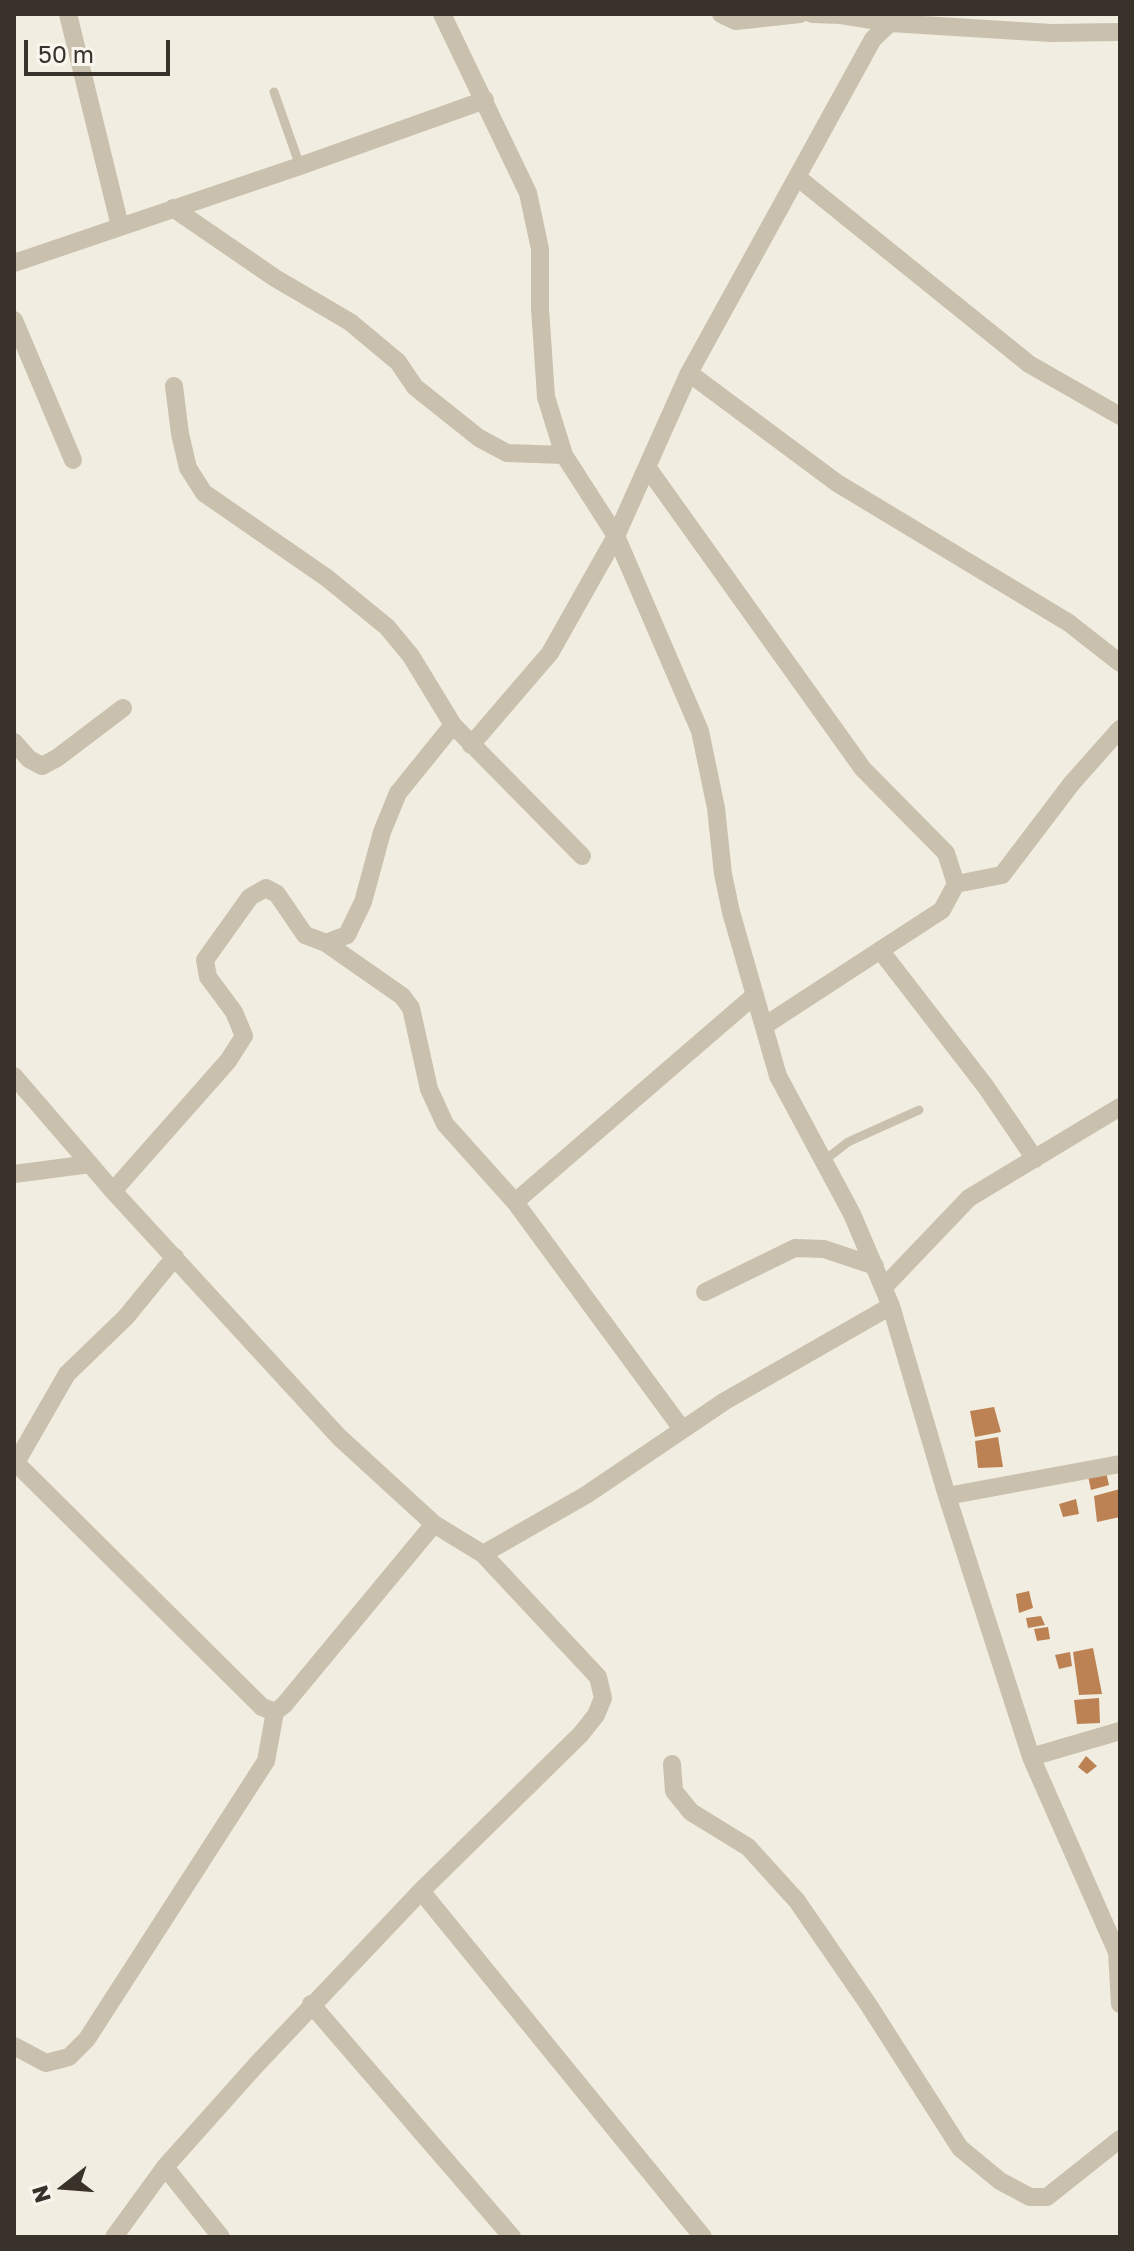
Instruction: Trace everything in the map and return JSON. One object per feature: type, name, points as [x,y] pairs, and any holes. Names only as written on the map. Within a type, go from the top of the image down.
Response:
[{"type":"street","points":[[68,14],[120,226]]},
{"type":"street","points":[[442,14],[528,193],[540,249],[546,397],[564,455],[616,536],[700,731],[716,808],[723,874],[731,912],[778,1076],[825,1160],[884,1287],[1031,1757],[1119,1953],[1120,2004]]},
{"type":"street","points":[[721,14],[736,21],[800,14]]},
{"type":"street","points":[[812,14],[890,23],[1051,33],[1120,32]]},
{"type":"street","points":[[471,745],[550,653],[616,536],[689,373],[873,39],[890,23]]},
{"type":"street","points":[[14,263],[485,100]]},
{"type":"street","points":[[797,177],[1029,364],[1120,416]]},
{"type":"street","points":[[173,208],[275,278],[350,322],[398,362],[415,387],[479,438],[507,453],[564,455]]},
{"type":"street","points":[[14,320],[73,460]]},
{"type":"street","points":[[689,373],[837,483],[1069,623],[1120,663]]},
{"type":"street","points":[[174,386],[188,468],[204,493],[327,578],[387,627],[411,656],[453,725],[582,856]]},
{"type":"street","points":[[647,467],[863,769],[946,853],[956,884],[942,910],[764,1026]]},
{"type":"street","points":[[14,742],[29,759],[42,766],[123,708]]},
{"type":"street","points":[[326,943],[347,935],[363,902],[382,832],[398,793],[453,725]]},
{"type":"street","points":[[956,884],[1002,875],[1072,783],[1120,729]]},
{"type":"street","points":[[113,1191],[228,1061],[244,1036],[234,1012],[208,977],[205,960],[250,897],[266,888],[277,894],[305,935],[326,943],[402,996],[411,1008],[436,1108],[445,1124],[515,1202],[682,1429]]},
{"type":"street","points":[[880,950],[986,1087],[1035,1159]]},
{"type":"street","points":[[515,1202],[755,995]]},
{"type":"street","points":[[14,1076],[113,1191],[339,1437],[434,1524],[483,1554],[598,1677],[603,1698],[596,1715],[581,1734],[311,2004],[165,2167],[114,2237]]},
{"type":"street","points":[[884,1287],[969,1198],[1120,1107]]},
{"type":"street","points":[[14,1174],[90,1164]]},
{"type":"street","points":[[705,1292],[795,1248],[824,1249],[875,1266]]},
{"type":"street","points":[[175,1257],[126,1317],[67,1374],[15,1464],[262,1707],[275,1712]]},
{"type":"street","points":[[483,1554],[586,1495],[725,1401],[891,1306]]},
{"type":"street","points":[[947,1496],[1120,1464]]},
{"type":"street","points":[[14,2046],[46,2063],[69,2057],[87,2039],[266,1761],[275,1712],[434,1524]]},
{"type":"street","points":[[1031,1757],[1120,1731]]},
{"type":"street","points":[[672,1764],[674,1791],[691,1812],[748,1847],[797,1901],[868,2004],[960,2148],[1000,2181],[1030,2197],[1047,2197],[1120,2139]]},
{"type":"street","points":[[421,1891],[703,2237]]},
{"type":"street","points":[[311,2004],[512,2237]]},
{"type":"street","points":[[165,2167],[221,2237]]},
{"type":"lane","points":[[274,92],[300,166]]},
{"type":"lane","points":[[825,1160],[848,1142],[919,1110]]},
{"type":"building","points":[[994,1407],[1001,1432],[975,1437],[970,1411]]},
{"type":"building","points":[[998,1437],[1003,1467],[978,1468],[975,1441]]},
{"type":"building","points":[[1106,1472],[1109,1485],[1091,1490],[1088,1476]]},
{"type":"building","points":[[1120,1489],[1120,1517],[1097,1522],[1094,1496]]},
{"type":"building","points":[[1076,1499],[1079,1514],[1063,1517],[1059,1504]]},
{"type":"building","points":[[1029,1591],[1033,1608],[1019,1613],[1016,1594]]},
{"type":"building","points":[[1041,1616],[1045,1625],[1028,1628],[1026,1618]]},
{"type":"building","points":[[1048,1627],[1050,1639],[1037,1641],[1034,1629]]},
{"type":"building","points":[[1093,1648],[1102,1694],[1079,1695],[1073,1652]]},
{"type":"building","points":[[1070,1652],[1072,1666],[1059,1669],[1055,1655]]},
{"type":"building","points":[[1099,1698],[1100,1723],[1077,1724],[1074,1700]]},
{"type":"building","points":[[1086,1756],[1097,1766],[1087,1774],[1078,1767]]}]
